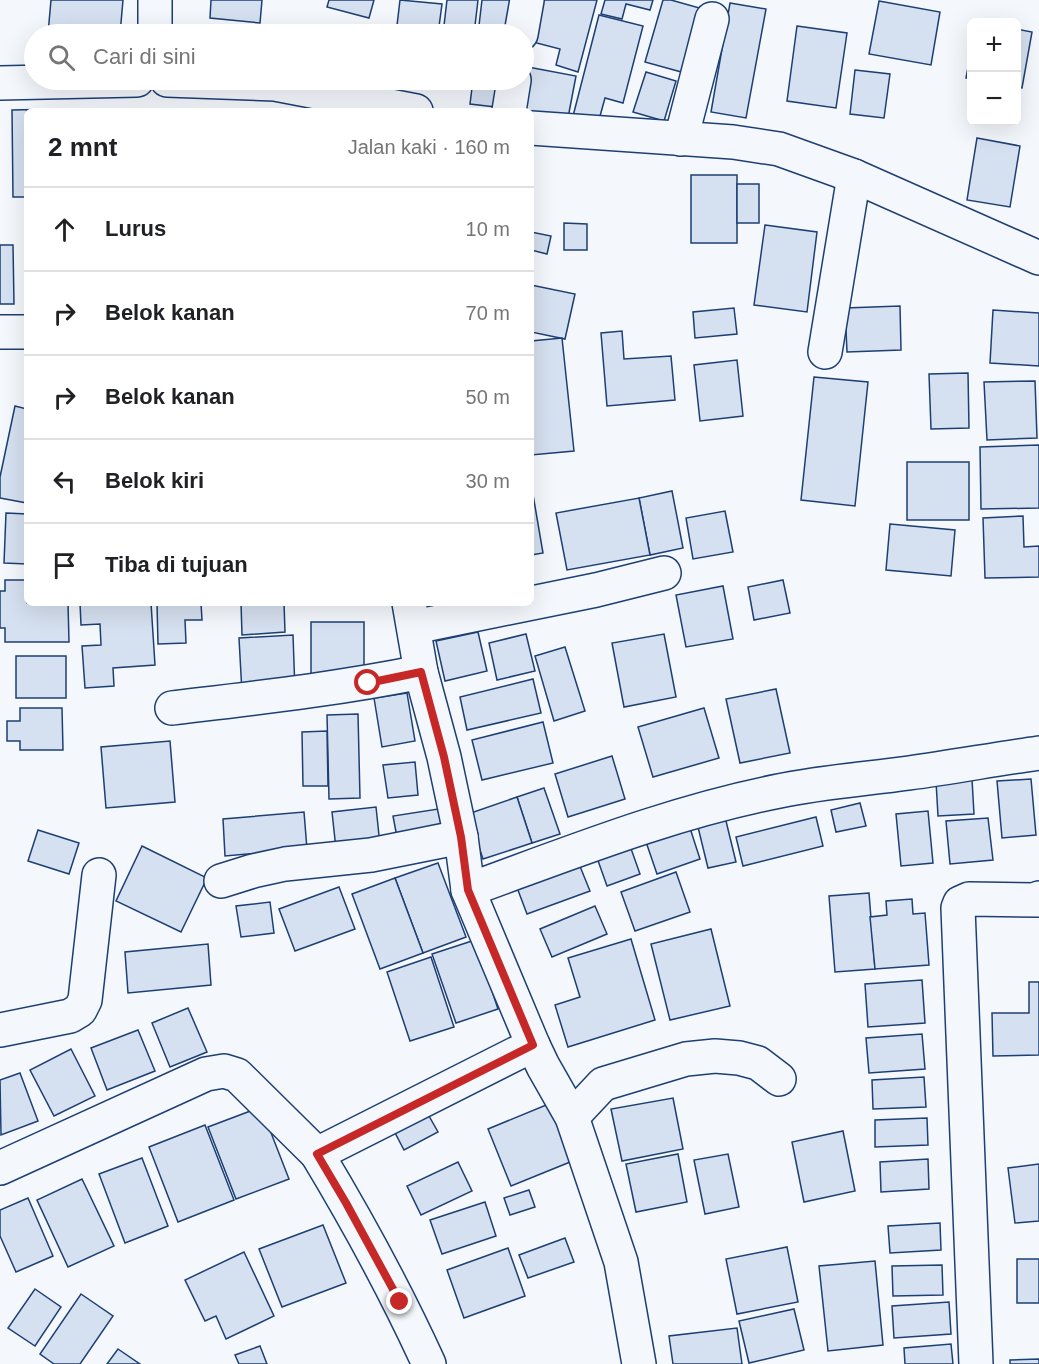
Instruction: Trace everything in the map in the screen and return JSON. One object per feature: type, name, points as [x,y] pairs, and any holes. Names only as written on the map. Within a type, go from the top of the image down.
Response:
[{"type":"street","points":[[155,0],[155,24]]},
{"type":"street","points":[[523,24],[527,0]]},
{"type":"street","points":[[681,139],[712,19]]},
{"type":"street","points":[[0,83],[24,82]]},
{"type":"street","points":[[298,90],[358,106],[381,108]]},
{"type":"street","points":[[509,108],[512,90]]},
{"type":"street","points":[[534,128],[733,142],[779,149],[854,176],[1039,258]]},
{"type":"street","points":[[825,352],[854,176]]},
{"type":"street","points":[[0,332],[24,332]]},
{"type":"street","points":[[534,598],[596,590],[664,573]]},
{"type":"street","points":[[478,606],[411,615],[421,672],[444,757],[461,837],[468,890],[533,1045],[572,1117],[621,1262],[639,1364]]},
{"type":"street","points":[[172,708],[368,683],[421,672]]},
{"type":"street","points":[[468,890],[640,828],[716,805],[779,791],[1039,753]]},
{"type":"street","points":[[221,881],[285,864],[371,855],[461,837]]},
{"type":"street","points":[[0,1030],[70,1016],[80,1010],[85,1000],[99,875]]},
{"type":"street","points":[[976,1364],[958,908],[960,903],[969,899],[1038,900],[1039,898]]},
{"type":"street","points":[[317,1154],[533,1045]]},
{"type":"street","points":[[572,1117],[603,1084],[686,1059],[715,1056],[739,1058],[758,1063],[779,1079]]},
{"type":"street","points":[[0,1168],[206,1074],[224,1071],[237,1075],[317,1154],[400,1302],[429,1364]]},
{"type":"building","points":[[51,0],[123,0],[121,24],[49,24]]},
{"type":"building","points":[[211,0],[262,0],[260,23],[210,18]]},
{"type":"building","points":[[329,0],[374,0],[369,18],[327,7]]},
{"type":"building","points":[[400,0],[442,4],[439,24],[397,24]]},
{"type":"building","points":[[447,0],[478,0],[475,24],[444,24]]},
{"type":"building","points":[[482,0],[516,0],[514,24],[479,24]]},
{"type":"building","points":[[540,0],[597,0],[578,72],[556,65],[560,49],[534,42],[534,24]]},
{"type":"building","points":[[605,0],[653,0],[650,10],[626,4],[622,19],[601,14]]},
{"type":"building","points":[[663,0],[703,9],[685,73],[645,62]]},
{"type":"building","points":[[879,1],[940,12],[931,65],[869,54]]},
{"type":"building","points":[[730,3],[766,9],[746,118],[711,112]]},
{"type":"building","points":[[599,15],[643,26],[623,103],[605,98],[597,127],[572,120]]},
{"type":"building","points":[[797,26],[847,33],[836,108],[787,101]]},
{"type":"building","points":[[1021,30],[1032,32],[1021,88]]},
{"type":"building","points":[[534,68],[576,76],[567,123],[534,117],[534,108],[520,108],[523,90],[534,90]]},
{"type":"building","points":[[855,70],[890,74],[884,118],[850,114]]},
{"type":"building","points":[[646,72],[676,81],[664,121],[633,112]]},
{"type":"building","points":[[472,90],[507,90],[504,108],[470,104]]},
{"type":"building","points":[[12,110],[24,110],[24,197],[13,197]]},
{"type":"building","points":[[977,138],[1020,146],[1010,207],[967,200]]},
{"type":"building","points":[[691,175],[737,175],[737,243],[691,243]]},
{"type":"building","points":[[737,184],[759,184],[759,223],[737,223]]},
{"type":"building","points":[[564,223],[587,224],[587,250],[564,250]]},
{"type":"building","points":[[765,225],[817,232],[807,312],[754,305]]},
{"type":"building","points":[[534,233],[551,236],[547,254],[534,251]]},
{"type":"building","points":[[0,245],[13,245],[14,304],[0,304]]},
{"type":"building","points":[[534,286],[575,294],[565,339],[534,333]]},
{"type":"building","points":[[900,306],[901,350],[847,352],[845,308]]},
{"type":"building","points":[[734,308],[737,334],[695,338],[693,312]]},
{"type":"building","points":[[993,310],[1039,313],[1039,366],[990,363]]},
{"type":"building","points":[[622,331],[624,359],[671,356],[675,400],[607,406],[601,333]]},
{"type":"building","points":[[562,338],[574,451],[534,455],[534,341]]},
{"type":"building","points":[[737,360],[743,416],[700,421],[694,365]]},
{"type":"building","points":[[968,373],[969,428],[931,429],[929,374]]},
{"type":"building","points":[[814,377],[868,382],[855,506],[801,500]]},
{"type":"building","points":[[1035,381],[1037,438],[987,440],[984,382]]},
{"type":"building","points":[[15,406],[24,408],[24,502],[0,498],[0,477]]},
{"type":"building","points":[[1039,445],[1039,508],[981,509],[980,447]]},
{"type":"building","points":[[907,462],[969,462],[969,520],[907,520]]},
{"type":"building","points":[[672,491],[683,548],[650,555],[639,498]]},
{"type":"building","points":[[639,498],[650,555],[567,570],[556,513]]},
{"type":"building","points":[[534,500],[543,553],[534,554]]},
{"type":"building","points":[[725,511],[733,552],[693,559],[686,518]]},
{"type":"building","points":[[6,513],[24,514],[24,564],[4,563]]},
{"type":"building","points":[[1023,516],[1024,547],[1039,546],[1039,577],[985,578],[983,518]]},
{"type":"building","points":[[890,524],[955,530],[951,576],[886,570]]},
{"type":"building","points":[[5,580],[24,580],[24,606],[68,606],[69,642],[5,642],[5,628],[0,628],[0,591],[5,591]]},
{"type":"building","points":[[783,580],[790,613],[754,620],[748,587]]},
{"type":"building","points":[[723,586],[733,639],[686,647],[676,595]]},
{"type":"building","points":[[80,606],[151,606],[155,665],[113,668],[114,686],[85,688],[82,646],[101,645],[100,624],[81,625]]},
{"type":"building","points":[[157,606],[201,606],[202,620],[185,620],[186,643],[158,644]]},
{"type":"building","points":[[241,606],[284,606],[285,632],[242,635]]},
{"type":"building","points":[[311,622],[364,622],[364,689],[311,689]]},
{"type":"building","points":[[478,632],[487,671],[445,681],[436,641]]},
{"type":"building","points":[[526,634],[535,671],[497,680],[489,643]]},
{"type":"building","points":[[664,634],[676,697],[624,707],[612,643]]},
{"type":"building","points":[[293,635],[295,691],[242,693],[239,638]]},
{"type":"building","points":[[565,647],[585,711],[554,721],[535,656]]},
{"type":"building","points":[[16,656],[66,656],[66,698],[16,698]]},
{"type":"building","points":[[533,679],[541,713],[467,730],[460,697]]},
{"type":"building","points":[[776,689],[790,753],[740,763],[726,699]]},
{"type":"building","points":[[407,693],[415,741],[382,747],[374,698]]},
{"type":"building","points":[[20,708],[62,708],[63,750],[20,750],[20,741],[7,741],[7,721],[20,721]]},
{"type":"building","points":[[704,708],[719,758],[653,777],[638,727]]},
{"type":"building","points":[[358,714],[360,798],[329,799],[327,715]]},
{"type":"building","points":[[543,722],[553,763],[482,780],[472,740]]},
{"type":"building","points":[[327,731],[328,786],[303,786],[302,732]]},
{"type":"building","points":[[170,741],[175,802],[106,808],[101,747]]},
{"type":"building","points":[[612,756],[625,799],[568,817],[555,774]]},
{"type":"building","points":[[415,762],[418,795],[388,798],[383,765]]},
{"type":"building","points":[[972,779],[974,814],[938,816],[936,781]]},
{"type":"building","points":[[1031,779],[1036,835],[1002,838],[997,781]]},
{"type":"building","points":[[544,788],[560,834],[532,843],[517,797]]},
{"type":"building","points":[[517,797],[532,843],[483,859],[468,814]]},
{"type":"building","points":[[860,803],[866,826],[836,832],[831,810]]},
{"type":"building","points":[[376,807],[380,845],[336,849],[332,812]]},
{"type":"building","points":[[438,809],[444,839],[399,848],[393,816]]},
{"type":"building","points":[[928,811],[933,863],[901,866],[896,814]]},
{"type":"building","points":[[304,812],[307,849],[225,856],[223,819]]},
{"type":"building","points":[[725,817],[736,862],[708,868],[697,823]]},
{"type":"building","points":[[816,817],[823,846],[743,866],[736,837]]},
{"type":"building","points":[[988,818],[993,860],[950,864],[946,821]]},
{"type":"building","points":[[689,825],[700,859],[657,874],[645,839]]},
{"type":"building","points":[[38,830],[79,843],[69,874],[28,861]]},
{"type":"building","points":[[629,843],[640,874],[607,886],[596,855]]},
{"type":"building","points":[[142,846],[207,878],[181,932],[116,901]]},
{"type":"building","points":[[575,854],[590,891],[527,914],[513,877]]},
{"type":"building","points":[[438,863],[466,937],[423,953],[395,878]]},
{"type":"building","points":[[676,872],[690,912],[635,931],[621,892]]},
{"type":"building","points":[[395,878],[423,953],[380,969],[352,894]]},
{"type":"building","points":[[339,887],[355,929],[295,951],[279,909]]},
{"type":"building","points":[[869,893],[875,969],[835,972],[829,896]]},
{"type":"building","points":[[912,899],[913,914],[925,913],[929,965],[875,969],[870,917],[887,915],[886,901]]},
{"type":"building","points":[[270,902],[274,933],[241,937],[236,906]]},
{"type":"building","points":[[595,906],[607,934],[552,957],[540,929]]},
{"type":"building","points":[[711,929],[730,1006],[670,1020],[651,944]]},
{"type":"building","points":[[631,939],[655,1020],[568,1047],[555,1005],[580,997],[568,958]]},
{"type":"building","points":[[475,940],[498,1009],[456,1023],[432,954]]},
{"type":"building","points":[[208,944],[211,985],[128,993],[125,952]]},
{"type":"building","points":[[431,957],[454,1027],[410,1041],[387,972]]},
{"type":"building","points":[[922,980],[925,1023],[868,1027],[865,984]]},
{"type":"building","points":[[1029,982],[1039,982],[1039,1055],[993,1056],[992,1013],[1029,1013]]},
{"type":"building","points":[[188,1008],[207,1052],[170,1067],[152,1023]]},
{"type":"building","points":[[138,1030],[155,1071],[107,1090],[91,1048]]},
{"type":"building","points":[[922,1034],[925,1069],[869,1073],[866,1038]]},
{"type":"building","points":[[71,1049],[95,1096],[54,1116],[30,1070]]},
{"type":"building","points":[[20,1073],[38,1121],[1,1135],[0,1080]]},
{"type":"building","points":[[924,1077],[926,1107],[873,1109],[872,1080]]},
{"type":"building","points":[[673,1098],[683,1149],[622,1161],[611,1109]]},
{"type":"building","points":[[551,1103],[575,1160],[511,1186],[488,1129]]},
{"type":"building","points":[[261,1107],[289,1179],[236,1199],[208,1127]]},
{"type":"building","points":[[425,1109],[438,1132],[404,1150],[392,1127]]},
{"type":"building","points":[[927,1118],[928,1145],[875,1147],[875,1120]]},
{"type":"building","points":[[205,1125],[234,1200],[178,1222],[149,1147]]},
{"type":"building","points":[[843,1131],[855,1191],[804,1202],[792,1142]]},
{"type":"building","points":[[678,1154],[687,1202],[636,1212],[626,1164]]},
{"type":"building","points":[[728,1154],[739,1207],[705,1214],[694,1160]]},
{"type":"building","points":[[142,1158],[168,1226],[125,1243],[99,1174]]},
{"type":"building","points":[[928,1159],[929,1189],[881,1192],[880,1162]]},
{"type":"building","points":[[458,1162],[472,1191],[421,1215],[407,1186]]},
{"type":"building","points":[[1039,1164],[1039,1221],[1015,1223],[1008,1168]]},
{"type":"building","points":[[82,1179],[114,1246],[68,1267],[37,1200]]},
{"type":"building","points":[[529,1190],[535,1207],[510,1215],[504,1198]]},
{"type":"building","points":[[28,1198],[53,1256],[16,1272],[0,1236],[0,1210]]},
{"type":"building","points":[[485,1202],[496,1236],[442,1254],[430,1220]]},
{"type":"building","points":[[940,1223],[941,1250],[890,1253],[888,1226]]},
{"type":"building","points":[[323,1225],[346,1283],[282,1307],[259,1249]]},
{"type":"building","points":[[565,1238],[574,1262],[528,1278],[519,1255]]},
{"type":"building","points":[[787,1247],[798,1302],[737,1314],[726,1259]]},
{"type":"building","points":[[508,1248],[525,1296],[464,1318],[447,1270]]},
{"type":"building","points":[[244,1252],[274,1316],[226,1339],[216,1316],[205,1321],[185,1280]]},
{"type":"building","points":[[1017,1259],[1039,1259],[1039,1303],[1017,1303]]},
{"type":"building","points":[[875,1261],[883,1345],[828,1351],[819,1266]]},
{"type":"building","points":[[942,1265],[943,1295],[893,1296],[892,1266]]},
{"type":"building","points":[[35,1289],[61,1307],[35,1346],[8,1328]]},
{"type":"building","points":[[81,1294],[113,1316],[80,1364],[54,1364],[40,1354]]},
{"type":"building","points":[[949,1302],[951,1334],[894,1338],[892,1306]]},
{"type":"building","points":[[794,1309],[804,1350],[749,1363],[739,1321]]},
{"type":"building","points":[[737,1328],[742,1364],[673,1364],[669,1336]]},
{"type":"building","points":[[951,1344],[953,1364],[905,1364],[904,1348]]},
{"type":"building","points":[[260,1346],[267,1364],[239,1364],[235,1355]]},
{"type":"building","points":[[118,1349],[140,1364],[107,1364]]},
{"type":"building","points":[[1039,1359],[1039,1364],[1010,1364],[1010,1360]]},
{"type":"route","points":[[368,683],[421,672],[444,757],[461,837],[468,890],[533,1045],[317,1154],[400,1302]]}]
